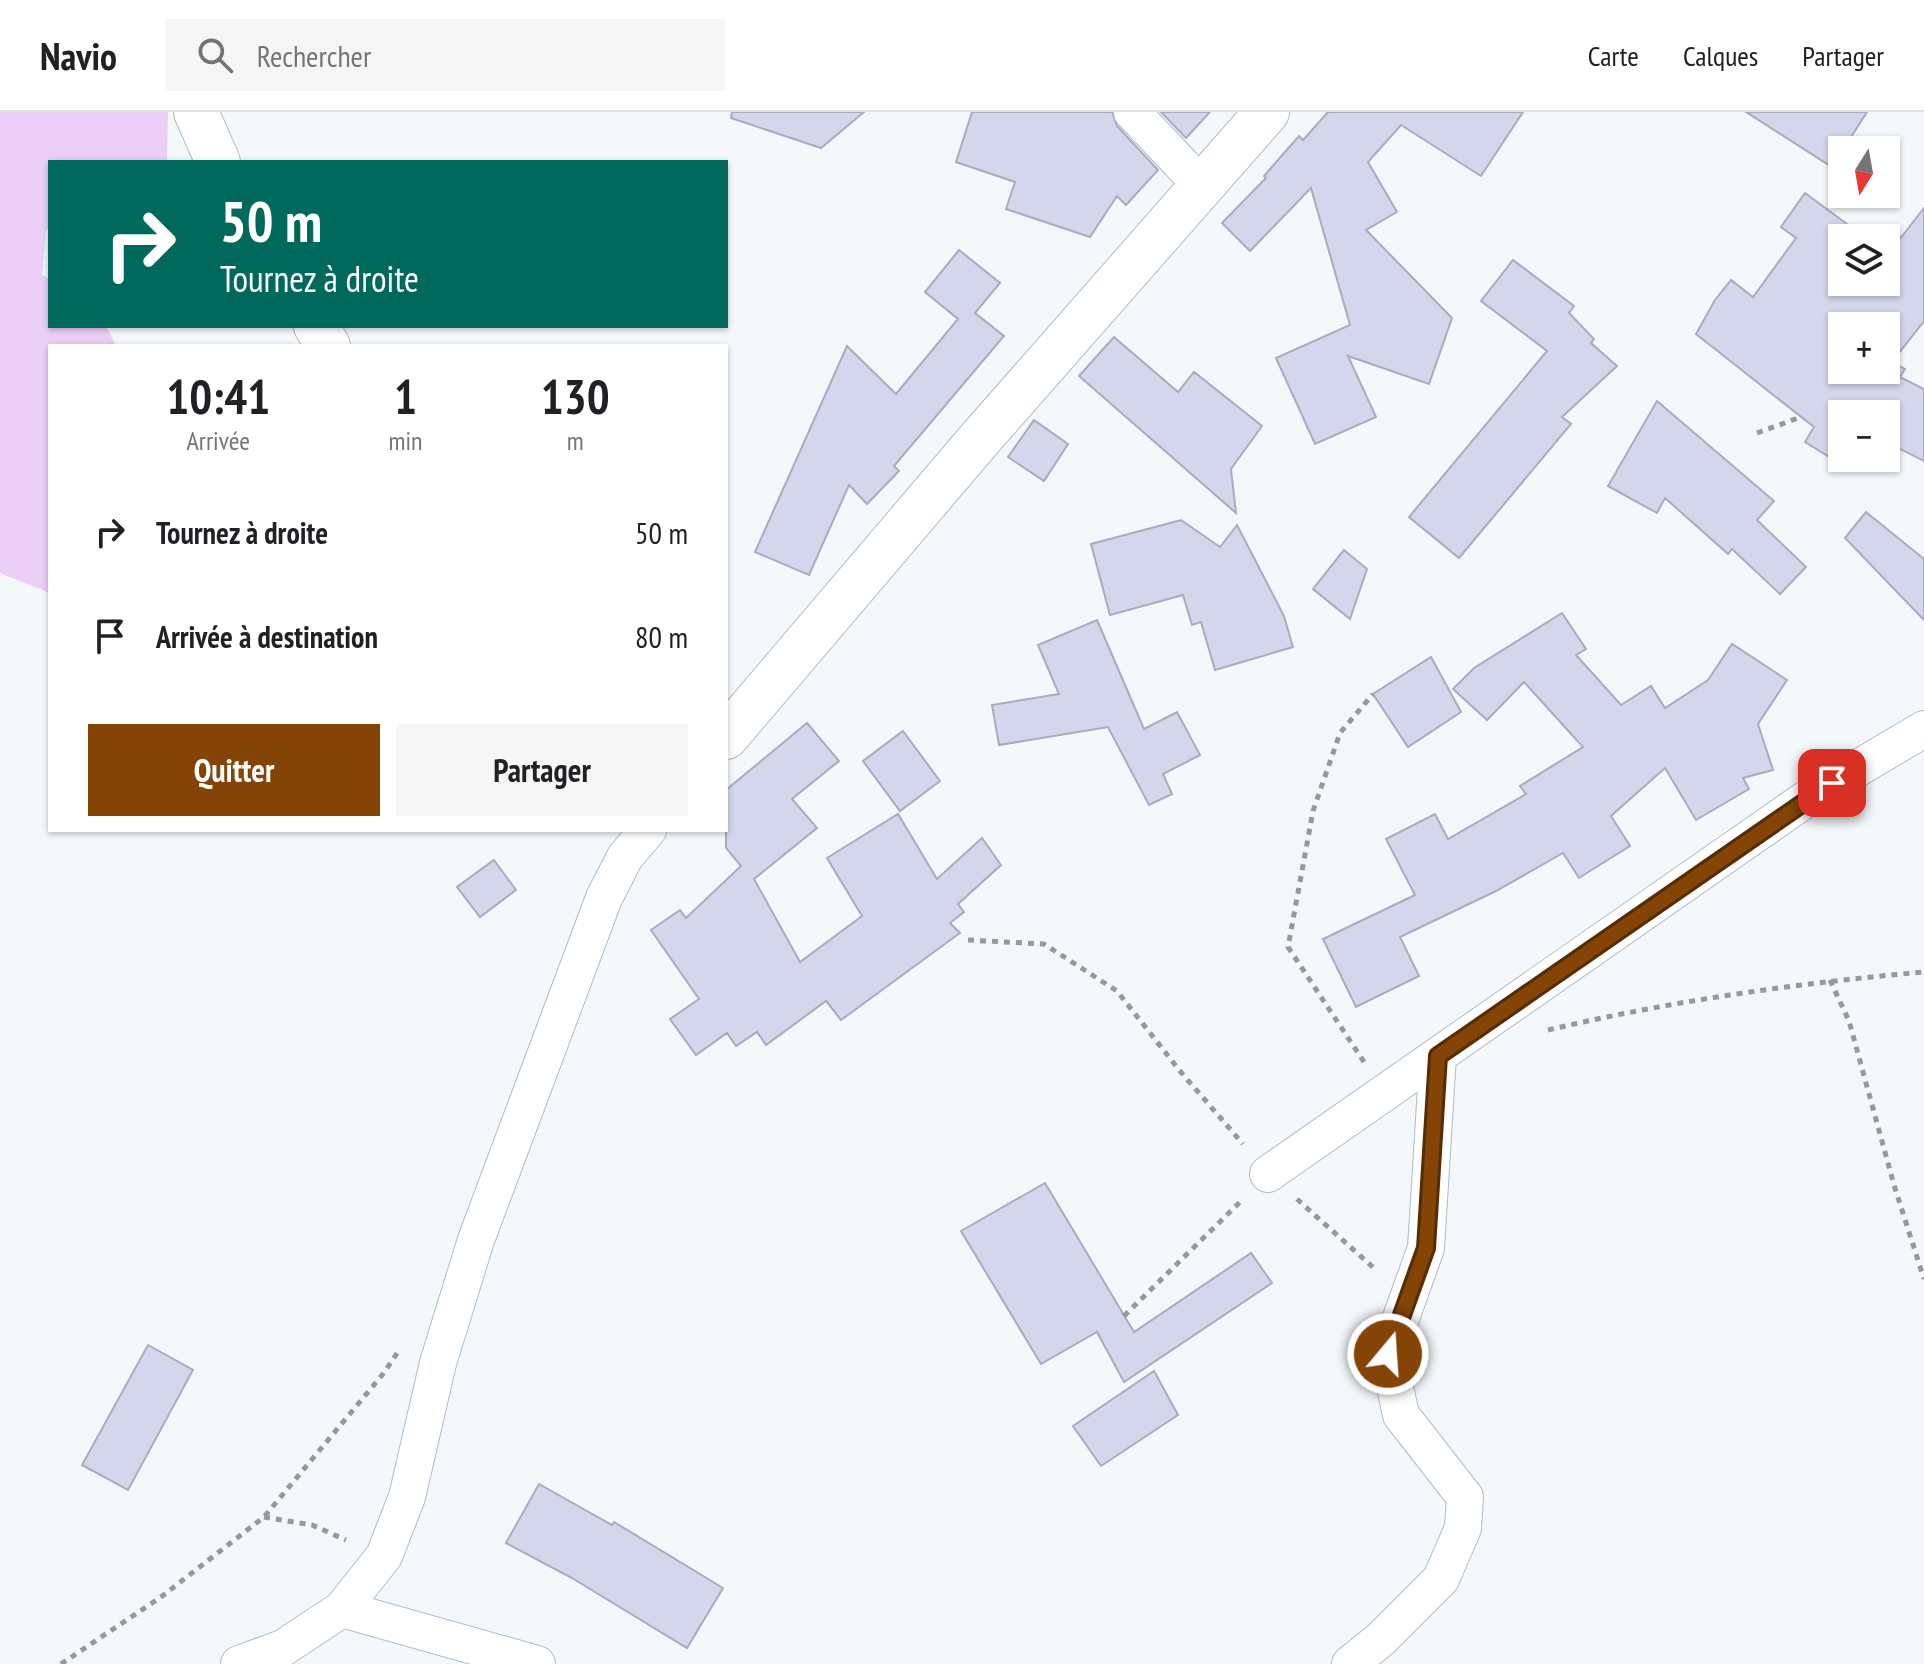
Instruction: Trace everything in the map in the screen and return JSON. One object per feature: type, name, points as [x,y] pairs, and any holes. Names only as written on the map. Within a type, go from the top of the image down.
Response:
[{"type":"street","points":[[196,112],[217,160]]},
{"type":"street","points":[[1132,112],[1201,185]]},
{"type":"street","points":[[728,735],[968,453],[1267,112]]},
{"type":"street","points":[[1268,1174],[1806,799],[1924,729]]},
{"type":"street","points":[[239,1664],[283,1648],[342,1609],[384,1556],[407,1497],[438,1363],[476,1240],[604,898],[625,857],[646,832]]},
{"type":"street","points":[[1350,1664],[1381,1639],[1441,1579],[1463,1528],[1465,1497],[1401,1415],[1388,1354],[1426,1248],[1438,1056]]},
{"type":"street","points":[[342,1609],[537,1664]]},
{"type":"path","points":[[1757,433],[1801,417]]},
{"type":"path","points":[[1373,694],[1340,733],[1313,811],[1288,947],[1385,1092]]},
{"type":"path","points":[[968,940],[1044,944],[1117,991],[1268,1174],[1385,1278],[1400,1317]]},
{"type":"path","points":[[1543,1031],[1696,1001],[1830,980],[1924,972]]},
{"type":"path","points":[[1830,980],[1849,1021],[1894,1185],[1924,1279]]},
{"type":"path","points":[[1124,1316],[1268,1174]]},
{"type":"path","points":[[61,1664],[161,1597],[264,1517],[383,1374],[408,1337]]},
{"type":"path","points":[[264,1517],[312,1525],[384,1556]]},
{"type":"shaded area","points":[[0,112],[168,112],[167,160],[48,160],[48,228],[42,275],[48,278],[48,328],[107,328],[115,344],[48,344],[48,592],[0,573]]},
{"type":"building","points":[[732,112],[864,112],[821,148],[731,118]]},
{"type":"building","points":[[972,112],[1112,112],[1117,126],[1158,170],[1126,205],[1117,196],[1090,237],[1006,209],[1015,182],[956,162]]},
{"type":"building","points":[[1161,112],[1210,112],[1186,138]]},
{"type":"building","points":[[1328,112],[1523,112],[1481,176],[1401,125],[1368,162],[1397,212],[1366,230],[1452,318],[1429,384],[1348,356],[1376,417],[1315,444],[1276,358],[1350,325],[1311,188],[1250,251],[1222,223],[1266,178],[1264,176],[1299,136],[1303,140]]},
{"type":"building","points":[[1746,112],[1867,112],[1852,136],[1828,136],[1828,164]]},
{"type":"building","points":[[1805,193],[1847,224],[1828,224],[1828,296],[1900,296],[1900,239],[1924,208],[1924,321],[1900,352],[1900,312],[1828,312],[1828,384],[1900,384],[1900,377],[1924,389],[1924,461],[1900,449],[1900,400],[1828,400],[1828,456],[1805,442],[1814,427],[1696,334],[1715,300],[1731,280],[1753,297],[1796,238],[1781,227]]},
{"type":"building","points":[[959,250],[1000,283],[975,313],[1004,336],[894,466],[899,471],[867,504],[849,485],[809,575],[755,552],[847,346],[896,394],[958,319],[925,292]]},
{"type":"building","points":[[1513,260],[1574,306],[1569,313],[1594,339],[1591,343],[1617,366],[1562,417],[1571,424],[1459,558],[1409,517],[1547,351],[1481,301]]},
{"type":"building","points":[[1114,337],[1178,392],[1194,372],[1262,426],[1231,469],[1236,513],[1079,376]]},
{"type":"building","points":[[1657,401],[1774,501],[1757,520],[1806,567],[1780,594],[1732,549],[1728,554],[1665,498],[1657,513],[1608,486]]},
{"type":"building","points":[[1034,420],[1068,444],[1044,481],[1008,457]]},
{"type":"building","points":[[1866,512],[1924,559],[1924,620],[1845,538]]},
{"type":"building","points":[[1181,520],[1220,547],[1237,525],[1284,616],[1293,647],[1215,670],[1201,622],[1192,625],[1183,595],[1110,615],[1091,544]]},
{"type":"building","points":[[1344,550],[1367,569],[1350,619],[1313,589]]},
{"type":"building","points":[[1562,613],[1586,649],[1576,655],[1621,705],[1651,686],[1665,708],[1708,680],[1732,644],[1787,680],[1758,724],[1773,770],[1743,778],[1749,789],[1696,820],[1665,768],[1611,816],[1630,846],[1579,878],[1563,853],[1496,891],[1400,937],[1419,976],[1356,1007],[1323,939],[1415,895],[1386,839],[1435,814],[1448,839],[1526,794],[1520,786],[1583,747],[1524,682],[1487,720],[1453,689],[1474,668]]},
{"type":"building","points":[[1097,620],[1144,729],[1177,712],[1200,755],[1163,774],[1172,794],[1149,805],[1108,727],[999,745],[992,705],[1059,694],[1038,645]]},
{"type":"building","points":[[1431,657],[1461,712],[1408,747],[1373,694]]},
{"type":"building","points":[[807,723],[839,761],[792,799],[817,828],[754,879],[800,962],[862,916],[827,858],[898,814],[937,879],[982,838],[1001,865],[958,904],[964,912],[950,923],[960,933],[841,1020],[826,1001],[766,1045],[757,1032],[736,1046],[727,1033],[696,1055],[670,1019],[699,999],[651,930],[680,910],[686,918],[741,866],[726,848],[728,788]]},
{"type":"building","points":[[903,731],[940,781],[900,811],[863,761]]},
{"type":"building","points":[[494,860],[516,890],[480,917],[457,887]]},
{"type":"building","points":[[1045,1183],[1134,1332],[1251,1253],[1272,1283],[1124,1382],[1097,1332],[1041,1364],[961,1231]]},
{"type":"building","points":[[148,1345],[193,1370],[128,1490],[82,1465]]},
{"type":"building","points":[[1154,1371],[1178,1415],[1101,1466],[1073,1426]]},
{"type":"building","points":[[539,1484],[612,1525],[614,1522],[723,1588],[687,1648],[572,1578],[506,1543]]},
{"type":"route","points":[[1388,1354],[1426,1248],[1438,1056],[1832,783]]}]
